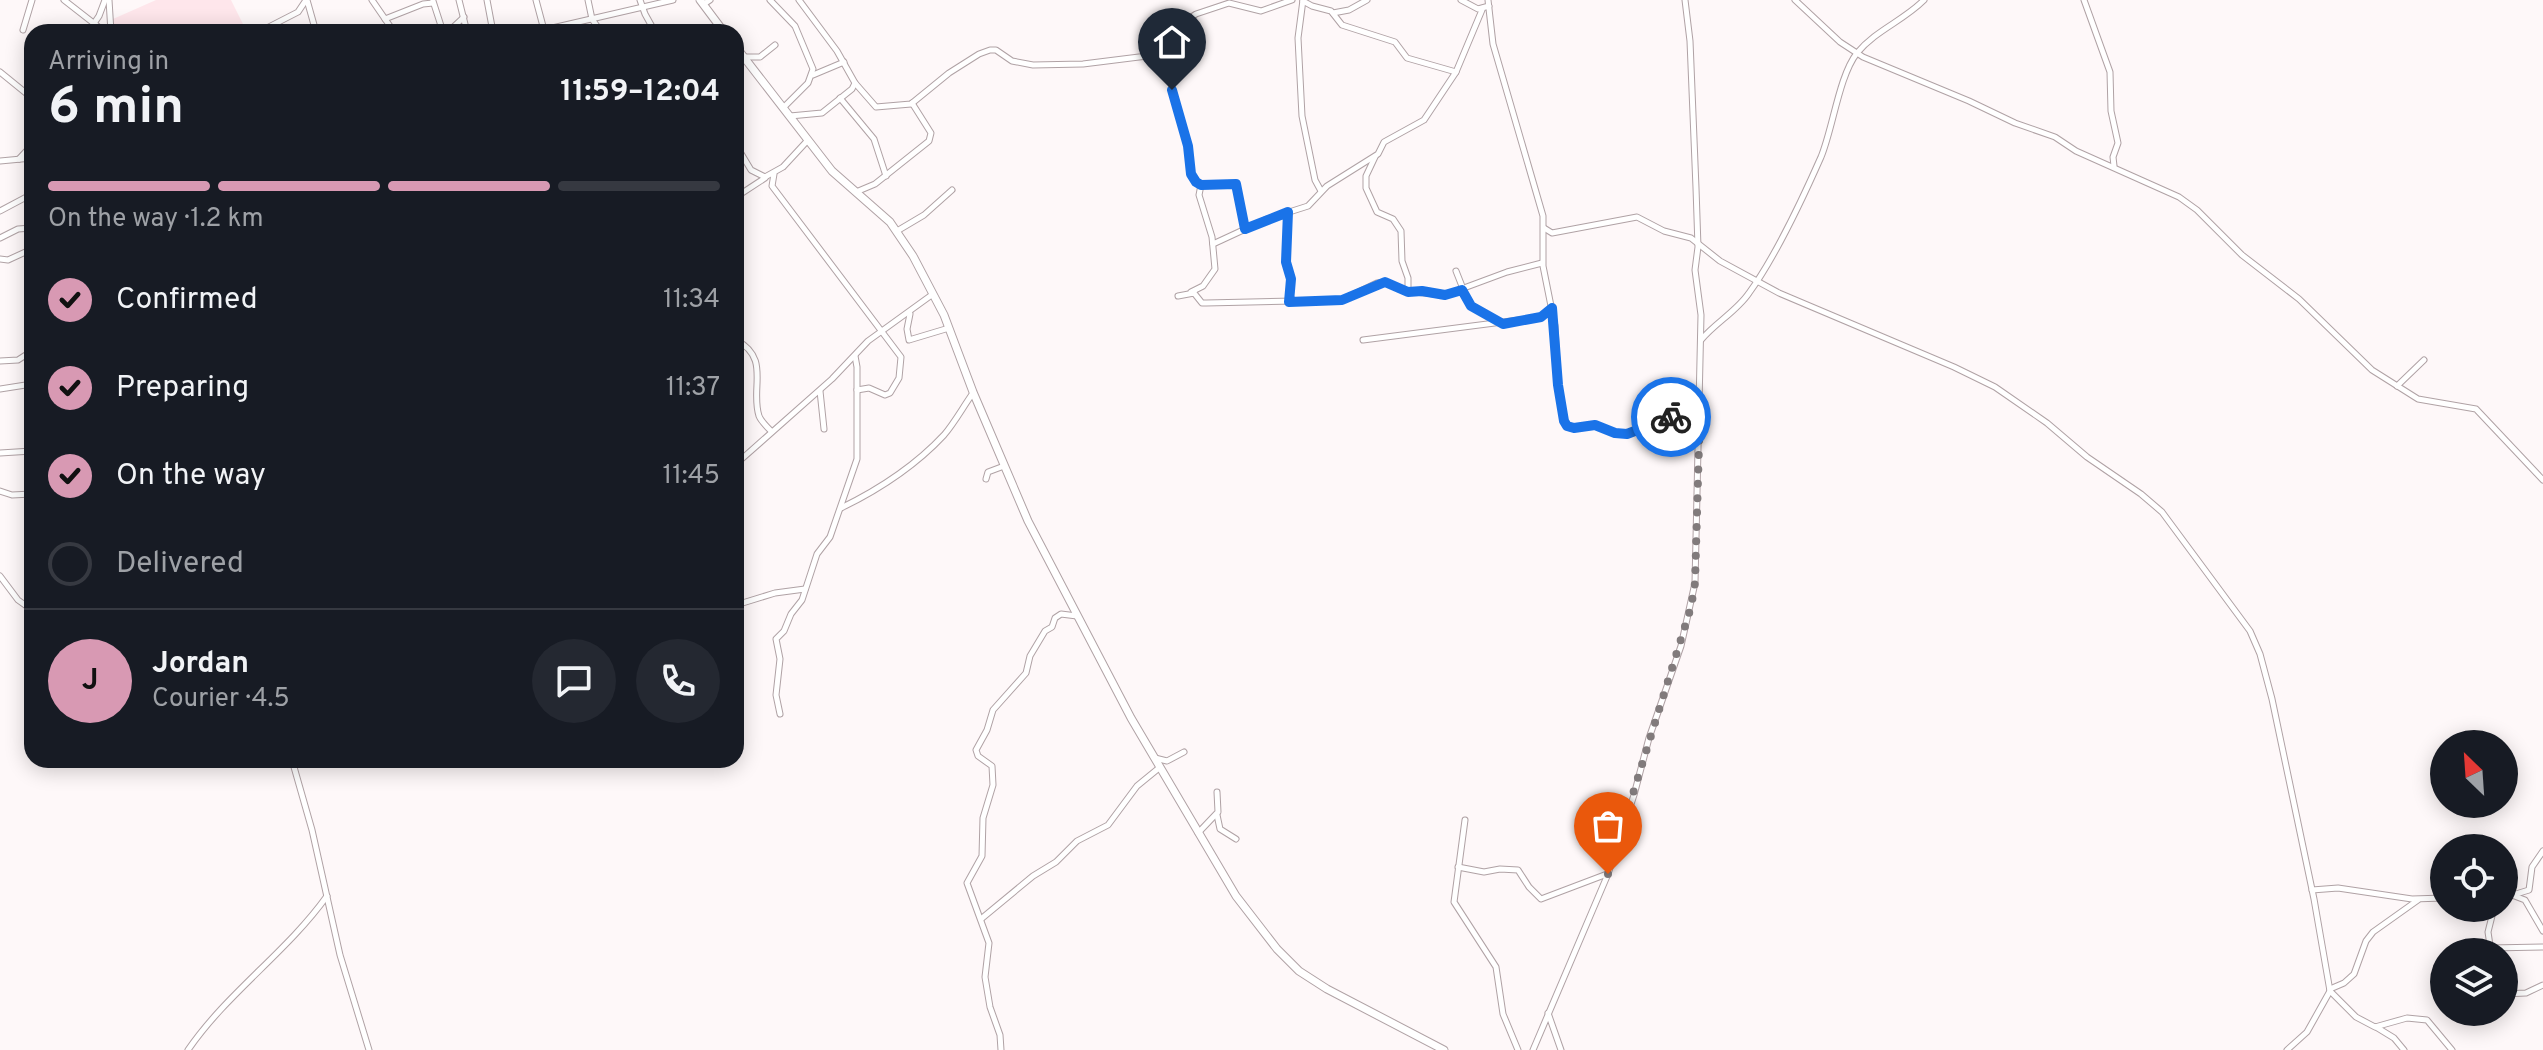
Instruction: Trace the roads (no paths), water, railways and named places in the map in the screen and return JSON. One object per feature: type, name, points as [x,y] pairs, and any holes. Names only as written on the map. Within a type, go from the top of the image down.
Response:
[{"type":"street","points":[[25,24],[32,0]]},
{"type":"street","points":[[64,0],[86,24]]},
{"type":"street","points":[[92,24],[107,0]]},
{"type":"street","points":[[107,0],[108,24]]},
{"type":"street","points":[[275,24],[298,12],[306,0]]},
{"type":"street","points":[[306,0],[314,24]]},
{"type":"street","points":[[372,0],[388,24]]},
{"type":"street","points":[[459,0],[465,24]]},
{"type":"street","points":[[487,0],[492,24]]},
{"type":"street","points":[[536,0],[542,24]]},
{"type":"street","points":[[588,0],[595,24]]},
{"type":"street","points":[[576,24],[641,3],[673,0]]},
{"type":"street","points":[[770,0],[796,28],[812,66],[812,76]]},
{"type":"street","points":[[799,0],[845,62],[855,83],[876,107],[912,103],[949,73],[990,50],[1022,64],[1083,64],[1147,56],[1164,50],[1191,17],[1226,4],[1261,11],[1292,0]]},
{"type":"street","points":[[1321,191],[1315,180],[1302,116],[1298,38],[1302,0],[1333,13],[1349,10],[1367,0]]},
{"type":"street","points":[[1461,0],[1482,10]]},
{"type":"street","points":[[1533,1050],[1608,874],[1691,607],[1695,583],[1701,306],[1695,270],[1698,244],[1690,41],[1685,0]]},
{"type":"street","points":[[1795,0],[1821,26],[1857,54],[2015,123],[2055,137],[2076,151],[2173,194],[2191,206],[2242,255],[2296,297],[2372,370],[2427,402],[2476,409],[2543,480]]},
{"type":"street","points":[[1701,340],[1745,298],[1797,209],[1822,155],[1849,69],[1857,54],[1875,34],[1907,16],[1924,0]]},
{"type":"street","points":[[2084,0],[2110,72],[2111,111],[2118,143],[2113,157],[2114,167]]},
{"type":"street","points":[[385,19],[433,1],[443,24]]},
{"type":"street","points":[[705,1],[719,24]]},
{"type":"street","points":[[641,3],[651,24]]},
{"type":"street","points":[[1408,292],[1408,278],[1402,261],[1401,231],[1393,219],[1377,212],[1366,188],[1366,176],[1384,142],[1428,117],[1456,72],[1482,10],[1488,3]]},
{"type":"street","points":[[1488,3],[1493,44],[1539,199],[1544,228],[1543,263],[1552,308],[1564,421],[1574,428],[1595,425],[1627,434],[1683,413],[1700,411]]},
{"type":"street","points":[[1333,13],[1342,25],[1395,42],[1407,58],[1456,72]]},
{"type":"street","points":[[456,24],[464,17]]},
{"type":"street","points":[[1173,39],[1172,90],[1188,146],[1191,174],[1201,185],[1236,184],[1245,229]]},
{"type":"street","points":[[744,57],[760,57],[775,45]]},
{"type":"street","points":[[744,58],[832,171],[876,208],[897,231],[934,294],[1028,521],[1159,768],[1236,896],[1277,949],[1299,971],[1327,989],[1444,1050]]},
{"type":"street","points":[[785,112],[812,76],[845,62]]},
{"type":"street","points":[[0,72],[24,91]]},
{"type":"street","points":[[785,112],[822,113],[852,89],[855,83]]},
{"type":"street","points":[[840,98],[874,139],[886,176]]},
{"type":"street","points":[[856,192],[886,176],[917,153],[931,137],[912,103]]},
{"type":"street","points":[[744,191],[771,175],[808,140]]},
{"type":"street","points":[[19,159],[24,154]]},
{"type":"street","points":[[1213,244],[1308,206],[1321,191],[1376,155]]},
{"type":"street","points":[[0,161],[24,159]]},
{"type":"street","points":[[744,159],[751,170],[771,175]]},
{"type":"street","points":[[771,175],[772,185],[901,357],[902,367],[895,388],[885,395],[869,388],[857,390]]},
{"type":"street","points":[[755,182],[772,185]]},
{"type":"street","points":[[1178,296],[1203,286],[1215,271],[1213,244],[1199,195],[1201,185]]},
{"type":"street","points":[[897,231],[920,218],[952,190]]},
{"type":"street","points":[[0,211],[24,198]]},
{"type":"street","points":[[1288,212],[1286,262],[1291,279],[1289,302]]},
{"type":"street","points":[[1544,228],[1552,233],[1637,217],[1664,231],[1688,237],[1720,261],[1756,281],[1995,387],[2162,512],[2242,620],[2256,646],[2272,699],[2330,990],[2356,1017],[2394,1038],[2404,1050]]},
{"type":"street","points":[[0,238],[24,229]]},
{"type":"street","points":[[0,259],[8,260],[24,253]]},
{"type":"street","points":[[1190,293],[1204,303],[1342,300],[1380,282],[1389,282],[1408,292],[1445,295],[1507,272],[1543,263]]},
{"type":"street","points":[[1456,271],[1471,306],[1503,324]]},
{"type":"street","points":[[744,456],[881,331],[934,294]]},
{"type":"street","points":[[1363,340],[1503,324],[1541,317],[1552,308]]},
{"type":"street","points":[[910,313],[907,329],[909,340],[949,328]]},
{"type":"street","points":[[744,345],[757,366],[759,416],[771,431]]},
{"type":"street","points":[[0,361],[18,360],[24,356]]},
{"type":"street","points":[[780,714],[776,702],[780,663],[776,639],[802,600],[817,554],[830,537],[858,453],[855,356]]},
{"type":"street","points":[[2397,386],[2424,360]]},
{"type":"street","points":[[0,389],[24,385]]},
{"type":"street","points":[[820,390],[824,429]]},
{"type":"street","points":[[840,508],[877,490],[926,452],[951,426],[973,392]]},
{"type":"street","points":[[0,453],[24,452]]},
{"type":"street","points":[[986,479],[988,472],[1004,466]]},
{"type":"street","points":[[0,491],[24,494]]},
{"type":"street","points":[[0,576],[24,604]]},
{"type":"street","points":[[744,603],[775,593],[805,589]]},
{"type":"street","points":[[1001,1050],[985,977],[989,949],[967,883],[982,856],[984,814],[993,785],[992,766],[978,756],[977,747],[987,730],[993,710],[1026,673],[1030,656],[1045,631],[1061,614],[1077,616]]},
{"type":"street","points":[[1154,758],[1167,761],[1184,752]]},
{"type":"street","points":[[294,768],[328,895],[340,955],[369,1050]]},
{"type":"street","points":[[981,919],[1058,860],[1077,841],[1108,825],[1137,786],[1159,768]]},
{"type":"street","points":[[1198,833],[1217,814],[1220,806],[1217,792]]},
{"type":"street","points":[[1217,814],[1220,829],[1236,839]]},
{"type":"street","points":[[1465,820],[1454,902],[1496,967],[1503,1014],[1518,1050]]},
{"type":"street","points":[[2518,893],[2529,890],[2532,867],[2543,851]]},
{"type":"street","points":[[1458,867],[1484,872],[1518,870],[1526,885],[1540,899],[1608,874]]},
{"type":"street","points":[[2312,890],[2353,889],[2430,899]]},
{"type":"street","points":[[188,1050],[217,1014],[299,932],[328,895]]},
{"type":"street","points":[[2518,896],[2531,906],[2543,931]]},
{"type":"street","points":[[2287,1050],[2313,1023],[2330,990],[2354,974],[2368,937],[2419,899]]},
{"type":"street","points":[[2518,948],[2543,947]]},
{"type":"street","points":[[2518,993],[2543,985]]},
{"type":"street","points":[[1548,1013],[1561,1050]]},
{"type":"street","points":[[2375,1027],[2407,1018],[2427,1020],[2452,1050]]}]
